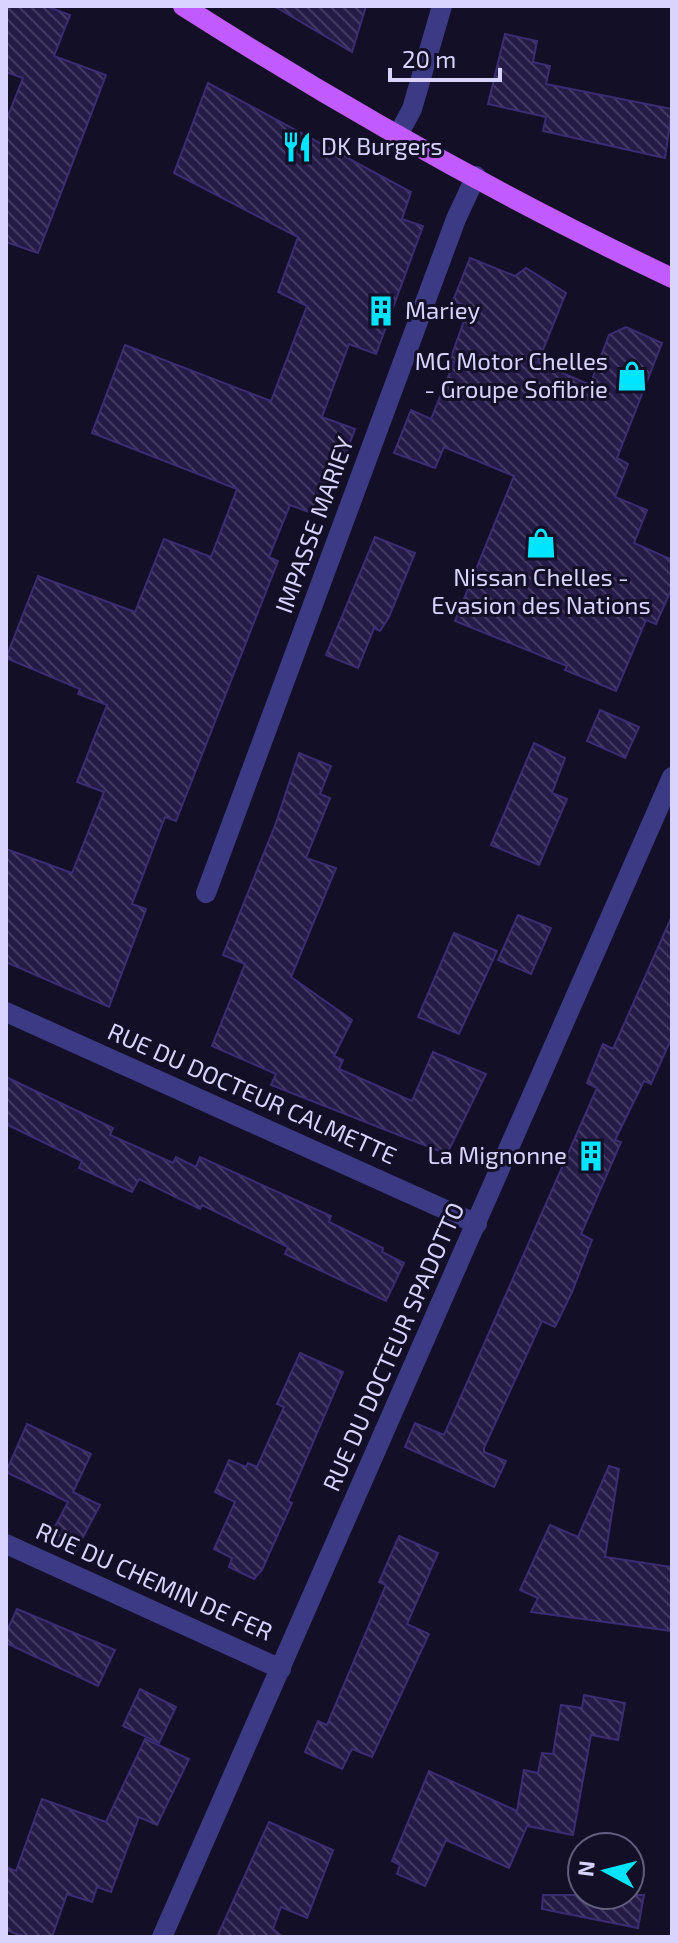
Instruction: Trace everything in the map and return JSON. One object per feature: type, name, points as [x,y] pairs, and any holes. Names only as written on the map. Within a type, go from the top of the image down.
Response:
[{"type":"main road","points":[[183,6],[476,176],[600,244],[672,278]]},
{"type":"street","points":[[399,133],[412,109],[442,6]]},
{"type":"street","name":"IMPASSE MARIEY","points":[[206,893],[456,219],[476,176]]},
{"type":"street","name":"RUE DU DOCTEUR SPADOTTO","points":[[162,1937],[672,777]]},
{"type":"street","name":"RUE DU DOCTEUR CALMETTE","points":[[6,1012],[477,1224]]},
{"type":"street","name":"RUE DU CHEMIN DE FER","points":[[6,1544],[281,1669]]},
{"type":"building","points":[[6,6],[46,6],[70,15],[54,56],[106,75],[38,253],[6,242],[6,121],[23,78],[6,72]]},
{"type":"building","points":[[274,6],[366,6],[352,52]]},
{"type":"building","points":[[505,34],[537,41],[533,62],[550,66],[546,84],[672,109],[665,158],[543,131],[546,117],[488,104]]},
{"type":"building","points":[[208,83],[411,192],[402,219],[423,226],[376,354],[349,344],[322,417],[355,429],[322,517],[290,505],[269,557],[278,561],[176,821],[165,817],[132,904],[146,909],[109,1007],[6,962],[6,849],[72,873],[104,792],[77,782],[107,705],[78,694],[80,689],[6,658],[38,576],[135,612],[164,539],[211,557],[237,489],[92,433],[125,345],[271,401],[307,306],[278,292],[298,237],[174,173]]},
{"type":"building","points":[[470,258],[515,276],[526,268],[566,293],[538,362],[590,385],[609,335],[626,327],[662,343],[617,458],[628,464],[615,497],[647,510],[634,543],[672,560],[672,588],[656,624],[646,620],[616,691],[565,670],[567,666],[455,621],[514,476],[444,447],[435,468],[394,453],[411,410],[431,419],[454,362],[450,360],[469,307],[453,301]]},
{"type":"building","points":[[375,537],[415,553],[389,617],[380,631],[374,628],[358,668],[326,655]]},
{"type":"building","points":[[600,710],[639,727],[625,758],[587,741]]},
{"type":"building","points":[[534,743],[565,758],[552,793],[567,799],[539,865],[491,845]]},
{"type":"building","points":[[299,753],[331,766],[320,794],[330,798],[306,858],[336,868],[291,977],[352,1020],[334,1056],[343,1060],[339,1069],[412,1101],[433,1052],[486,1074],[447,1154],[271,1085],[276,1074],[212,1046],[245,964],[223,955],[276,823]]},
{"type":"building","points":[[518,915],[551,928],[531,974],[498,960]]},
{"type":"building","points":[[672,916],[672,1037],[651,1084],[644,1081],[615,1140],[621,1142],[581,1234],[592,1240],[572,1292],[555,1327],[542,1321],[484,1448],[484,1452],[506,1461],[494,1487],[405,1447],[415,1423],[444,1435],[597,1088],[587,1083],[603,1044],[613,1049]]},
{"type":"building","points":[[454,933],[497,951],[459,1034],[418,1017]]},
{"type":"building","points":[[6,1077],[113,1128],[110,1135],[173,1163],[176,1157],[196,1167],[200,1157],[331,1216],[329,1222],[383,1248],[382,1252],[404,1263],[386,1301],[285,1254],[288,1247],[202,1205],[200,1209],[139,1179],[132,1192],[79,1168],[82,1161],[6,1124]]},
{"type":"building","points":[[300,1353],[343,1372],[288,1501],[292,1503],[262,1570],[254,1579],[229,1567],[232,1558],[214,1549],[235,1502],[215,1492],[229,1460],[246,1467],[248,1463],[257,1467],[284,1407],[277,1404]]},
{"type":"building","points":[[27,1424],[91,1454],[73,1492],[100,1505],[74,1554],[47,1542],[68,1502],[6,1472]]},
{"type":"building","points":[[609,1466],[619,1469],[605,1557],[672,1567],[672,1631],[531,1612],[538,1598],[520,1590],[550,1525],[578,1537]]},
{"type":"building","points":[[399,1536],[438,1553],[407,1624],[429,1634],[372,1757],[352,1749],[342,1769],[305,1752],[318,1721],[327,1725],[386,1585],[379,1582]]},
{"type":"building","points":[[17,1609],[115,1650],[98,1686],[6,1643],[6,1633]]},
{"type":"building","points":[[140,1689],[176,1707],[159,1743],[123,1726]]},
{"type":"building","points":[[584,1695],[625,1703],[618,1740],[591,1735],[574,1831],[566,1831],[566,1834],[527,1826],[509,1868],[446,1840],[425,1886],[397,1874],[400,1865],[392,1861],[429,1771],[517,1811],[524,1770],[538,1773],[542,1753],[553,1754],[561,1705],[582,1708]]},
{"type":"building","points":[[145,1739],[189,1759],[157,1825],[139,1817],[111,1892],[97,1887],[92,1902],[67,1894],[52,1937],[25,1937],[6,1930],[6,1867],[16,1871],[42,1799],[106,1822]]},
{"type":"building","points":[[269,1822],[333,1850],[307,1918],[281,1907],[273,1929],[283,1937],[217,1937]]},
{"type":"building","points":[[543,1895],[566,1895],[566,1911],[641,1911],[638,1928],[542,1909]]},
{"type":"place","name":"DK Burgers","points":[[297,147]]},
{"type":"place","name":"Mariey","points":[[381,311]]},
{"type":"place","name":"MG Motor Chelles - Groupe Sofibrie","points":[[632,376]]},
{"type":"place","name":"Nissan Chelles - Evasion des Nations","points":[[541,543]]},
{"type":"place","name":"La Mignonne","points":[[591,1156]]}]
